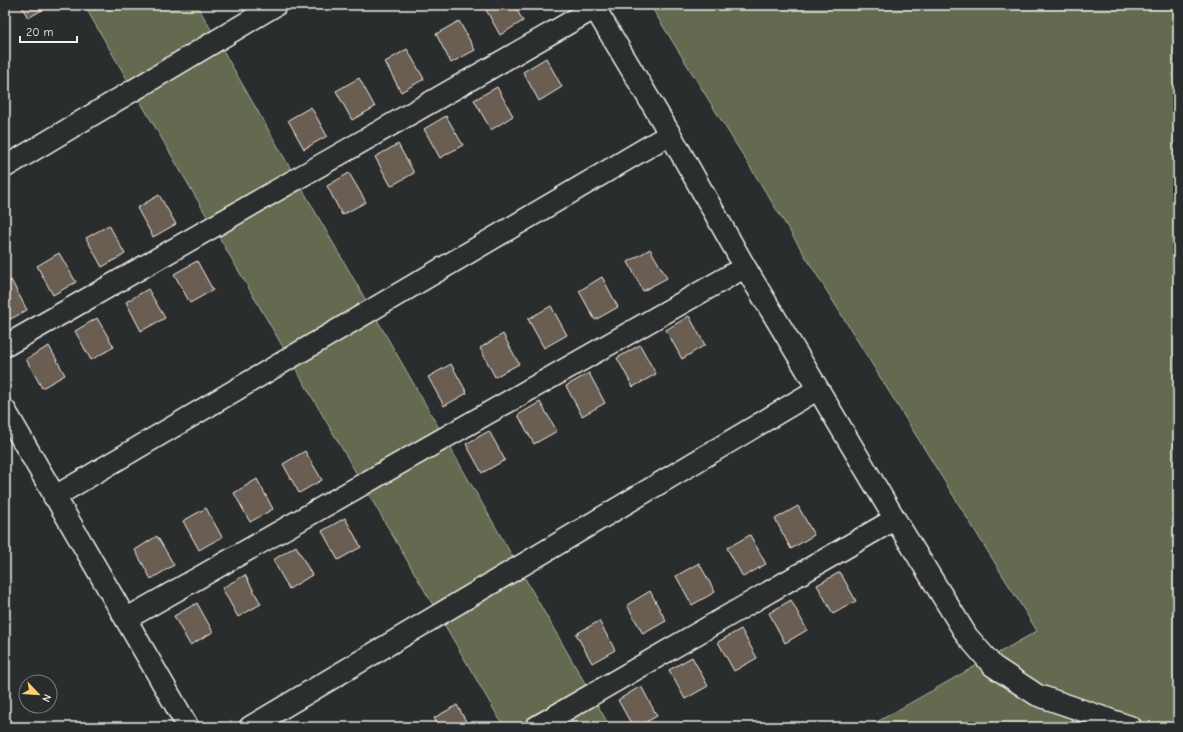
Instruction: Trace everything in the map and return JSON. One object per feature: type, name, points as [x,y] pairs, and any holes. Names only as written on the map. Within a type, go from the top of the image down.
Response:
[{"type":"street","points":[[5,167],[276,5]]},
{"type":"street","points":[[5,346],[594,6],[670,134],[745,268],[894,519],[968,636],[993,666],[1037,695],[1131,727]]},
{"type":"street","points":[[54,497],[670,134]]},
{"type":"street","points":[[126,619],[745,268]]},
{"type":"street","points":[[250,727],[818,389]]},
{"type":"street","points":[[5,410],[188,727]]},
{"type":"street","points":[[536,727],[894,519]]},
{"type":"green space","points":[[84,5],[197,5],[610,727],[504,727]]},
{"type":"green space","points":[[650,5],[1178,5],[1178,727],[868,727],[1037,631]]},
{"type":"building","points":[[21,5],[51,5],[28,18]]},
{"type":"building","points":[[514,5],[523,21],[500,35],[484,6]]},
{"type":"building","points":[[459,21],[475,50],[451,63],[436,34]]},
{"type":"building","points":[[407,49],[424,79],[401,92],[385,62]]},
{"type":"building","points":[[546,58],[562,87],[539,101],[523,72]]},
{"type":"building","points":[[359,78],[375,107],[352,120],[336,91]]},
{"type":"building","points":[[497,87],[513,116],[491,130],[474,100]]},
{"type":"building","points":[[311,107],[327,136],[304,149],[288,120]]},
{"type":"building","points":[[446,116],[463,145],[440,158],[424,129]]},
{"type":"building","points":[[398,144],[414,173],[391,186],[375,157]]},
{"type":"building","points":[[349,173],[366,202],[342,215],[327,186]]},
{"type":"building","points":[[159,195],[176,224],[153,237],[137,208]]},
{"type":"building","points":[[109,225],[125,254],[102,267],[86,238]]},
{"type":"building","points":[[650,249],[667,278],[643,291],[628,262]]},
{"type":"building","points":[[59,253],[76,282],[53,295],[37,266]]},
{"type":"building","points":[[197,261],[213,290],[190,303],[174,274]]},
{"type":"building","points":[[602,277],[618,307],[595,320],[579,291]]},
{"type":"building","points":[[11,280],[27,310],[5,322],[5,283]]},
{"type":"building","points":[[148,289],[165,318],[141,331],[126,302]]},
{"type":"building","points":[[551,306],[567,335],[544,348],[528,319]]},
{"type":"building","points":[[689,316],[705,345],[682,359],[666,330]]},
{"type":"building","points":[[97,318],[114,347],[91,360],[75,331]]},
{"type":"building","points":[[503,334],[519,364],[495,377],[480,348]]},
{"type":"building","points":[[640,345],[656,374],[633,387],[617,358]]},
{"type":"building","points":[[49,346],[65,375],[42,388],[26,359]]},
{"type":"building","points":[[451,364],[467,393],[444,406],[428,377]]},
{"type":"building","points":[[589,373],[605,403],[582,416],[566,386]]},
{"type":"building","points":[[540,402],[557,431],[534,444],[518,415]]},
{"type":"building","points":[[489,431],[505,460],[482,473],[466,444]]},
{"type":"building","points":[[305,451],[322,480],[299,493],[283,464]]},
{"type":"building","points":[[257,479],[273,509],[250,522],[234,493]]},
{"type":"building","points":[[798,506],[814,535],[791,549],[775,519]]},
{"type":"building","points":[[206,508],[222,537],[199,550],[183,521]]},
{"type":"building","points":[[345,518],[361,547],[338,560],[322,531]]},
{"type":"building","points":[[750,535],[766,564],[743,577],[727,548]]},
{"type":"building","points":[[157,536],[174,565],[151,579],[135,550]]},
{"type":"building","points":[[296,546],[312,575],[289,589],[273,560]]},
{"type":"building","points":[[699,563],[715,592],[692,605],[676,576]]},
{"type":"building","points":[[840,572],[856,601],[833,614],[817,585]]},
{"type":"building","points":[[245,575],[261,604],[238,617],[222,588]]},
{"type":"building","points":[[650,591],[666,621],[643,634],[627,605]]},
{"type":"building","points":[[791,600],[807,630],[785,643],[769,613]]},
{"type":"building","points":[[197,603],[213,632],[190,645],[174,616]]},
{"type":"building","points":[[599,621],[615,650],[592,663],[576,634]]},
{"type":"building","points":[[741,629],[757,658],[734,671],[718,642]]},
{"type":"building","points":[[692,657],[708,686],[685,699],[669,670]]},
{"type":"building","points":[[641,686],[657,716],[637,727],[633,727],[618,700]]},
{"type":"building","points":[[457,705],[469,727],[439,727],[434,718]]}]
